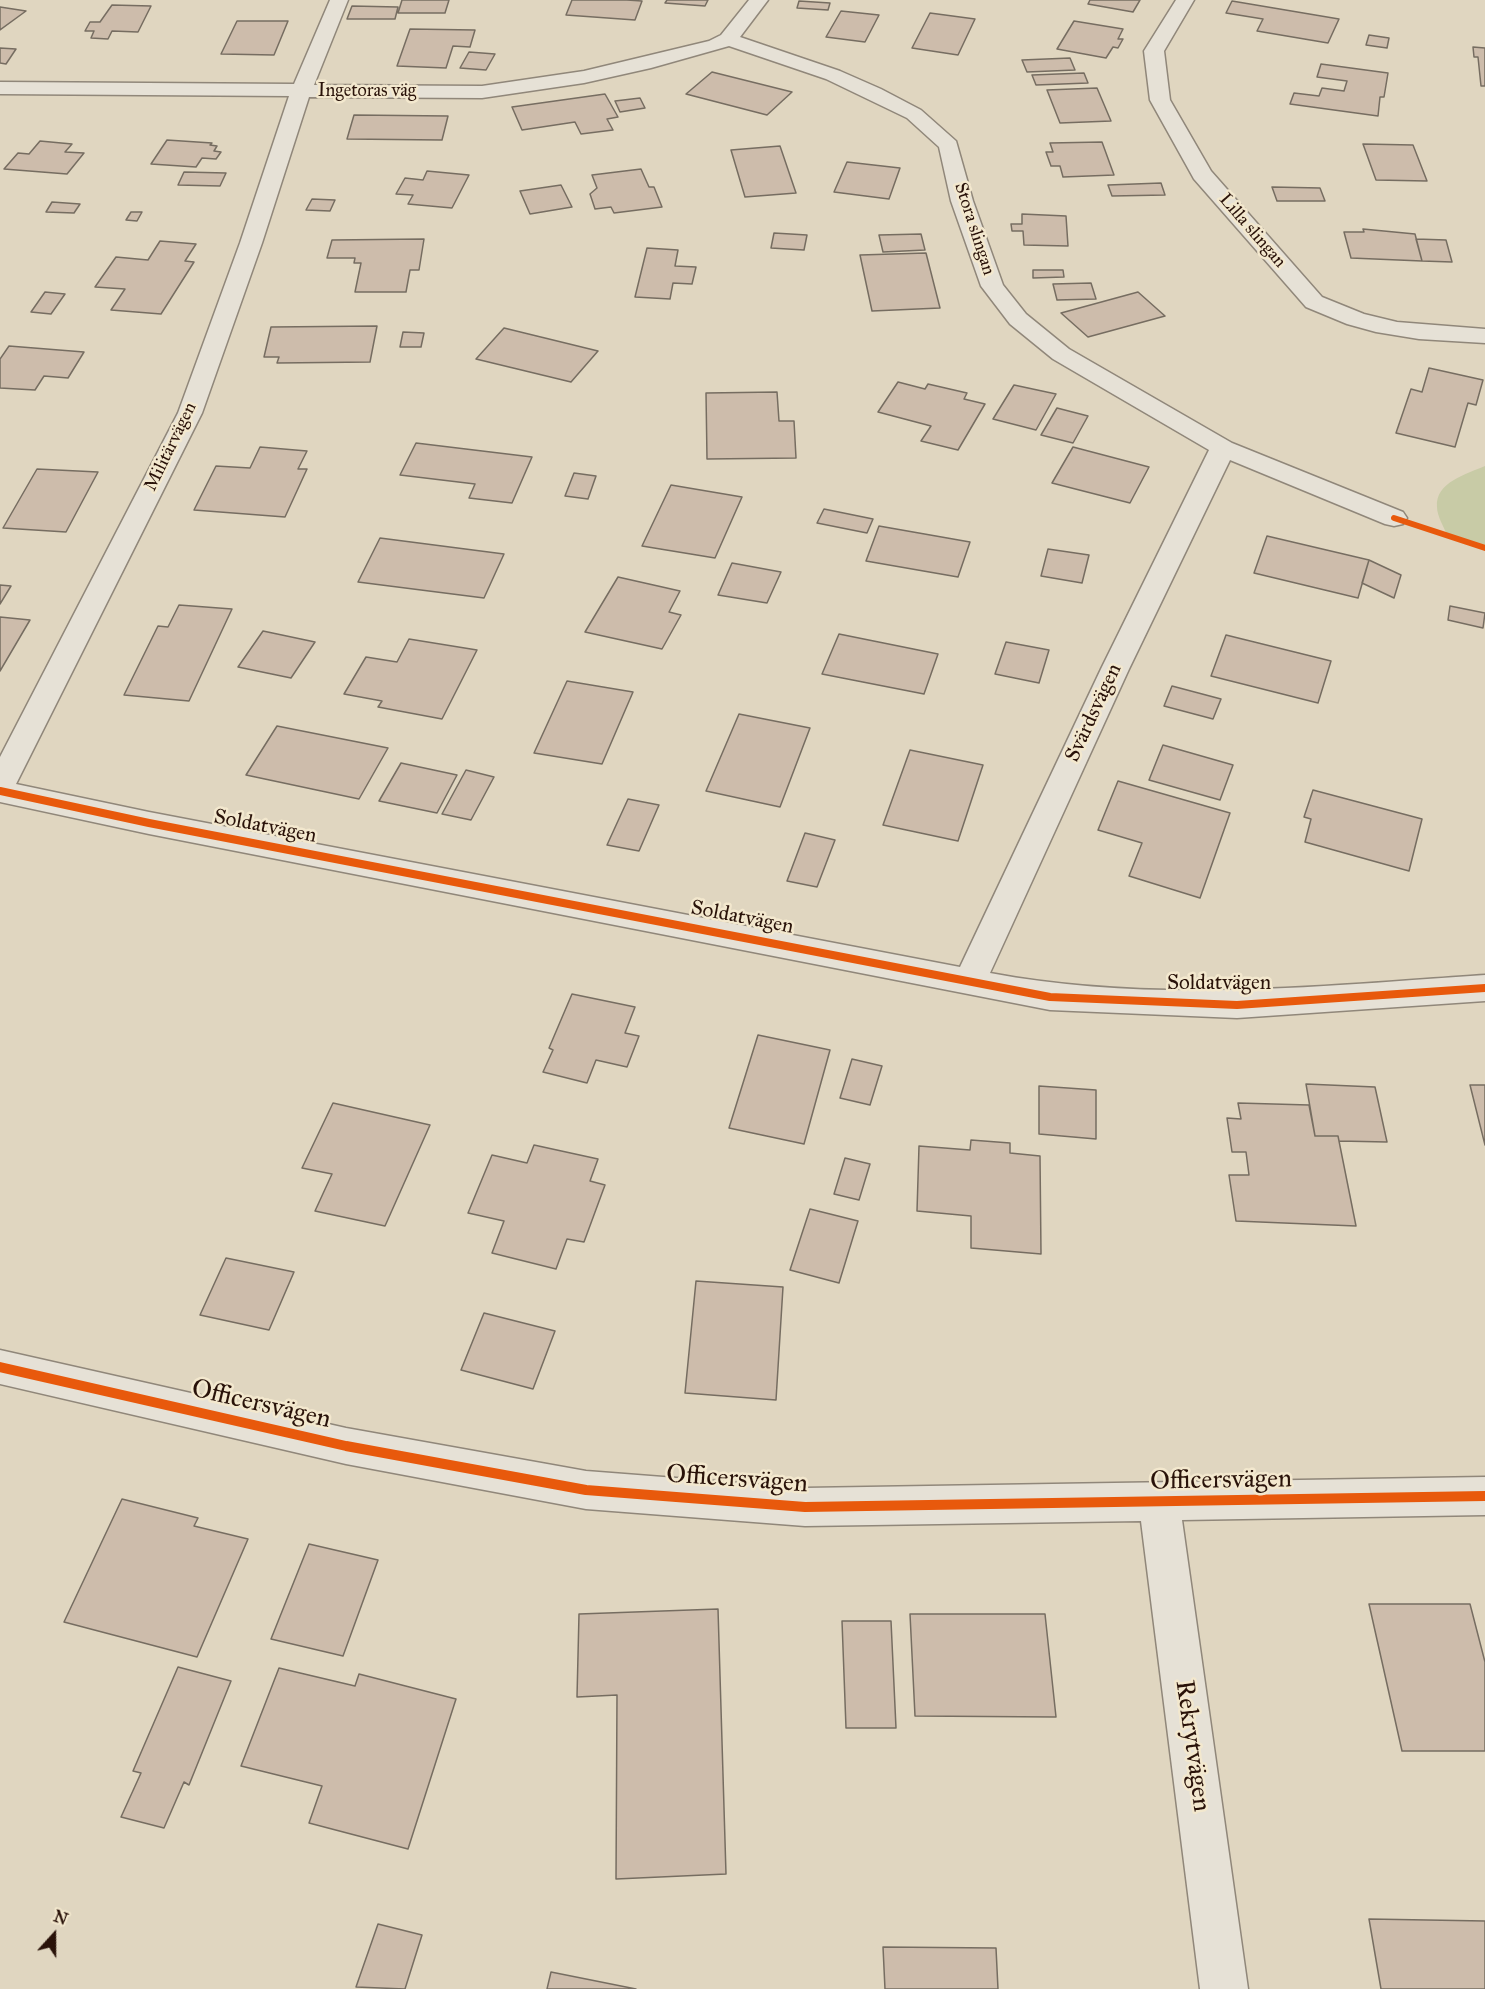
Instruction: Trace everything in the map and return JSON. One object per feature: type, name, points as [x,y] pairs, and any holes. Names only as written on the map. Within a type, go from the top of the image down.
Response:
[{"type":"street","name":"Militärvägen","points":[[0,786],[190,413],[251,243],[301,92],[339,0]]},
{"type":"street","points":[[728,39],[759,0]]},
{"type":"street","name":"Lilla slingan","points":[[1185,0],[1154,51],[1160,100],[1202,174],[1280,264],[1314,302],[1336,313],[1387,329],[1413,333],[1485,336]]},
{"type":"street","name":"Ingetoras väg","points":[[0,88],[482,92],[512,89],[644,64],[716,45],[728,39]]},
{"type":"street","name":"Stora slingan","points":[[728,39],[833,75],[914,114],[949,146],[962,201],[992,286],[1018,319],[1061,354],[1223,448],[1394,518]]},
{"type":"street","name":"Svärdsvägen","points":[[970,980],[1115,669],[1223,448]]},
{"type":"street","name":"Soldatvägen","points":[[0,791],[149,823],[1050,997],[1237,1005],[1485,988]]},
{"type":"street","name":"Officersvägen","points":[[0,1367],[346,1446],[586,1490],[805,1507],[1485,1496]]},
{"type":"street","name":"Rekrytvägen","points":[[1159,1503],[1224,1989]]},
{"type":"green space","points":[[1485,466],[1485,548],[1447,535],[1439,518],[1437,507],[1441,491],[1447,485]]},
{"type":"building","points":[[402,0],[449,0],[445,13],[398,13]]},
{"type":"building","points":[[572,0],[642,1],[635,20],[566,15]]},
{"type":"building","points":[[667,0],[708,0],[705,6],[665,3]]},
{"type":"building","points":[[1090,0],[1140,0],[1133,12],[1088,4]]},
{"type":"building","points":[[799,1],[830,3],[828,10],[797,8]]},
{"type":"building","points":[[1232,1],[1339,19],[1328,43],[1257,31],[1263,19],[1226,13]]},
{"type":"building","points":[[112,5],[151,6],[138,32],[112,31],[108,39],[91,38],[94,31],[85,31],[90,22],[100,22]]},
{"type":"building","points":[[352,6],[398,7],[395,19],[347,19]]},
{"type":"building","points":[[0,7],[26,11],[0,30]]},
{"type":"building","points":[[841,11],[879,15],[865,42],[826,37]]},
{"type":"building","points":[[930,13],[975,19],[958,55],[912,48]]},
{"type":"building","points":[[237,21],[288,21],[274,55],[221,54]]},
{"type":"building","points":[[1074,21],[1123,29],[1118,39],[1123,39],[1118,48],[1113,47],[1106,58],[1057,49]]},
{"type":"building","points":[[410,29],[475,30],[470,47],[453,46],[446,68],[397,66]]},
{"type":"building","points":[[1369,35],[1389,38],[1387,48],[1366,45]]},
{"type":"building","points":[[1473,47],[1485,48],[1485,86],[1481,86],[1478,57],[1474,57]]},
{"type":"building","points":[[0,48],[16,49],[6,64],[0,63]]},
{"type":"building","points":[[469,52],[495,54],[486,70],[460,68]]},
{"type":"building","points":[[1070,58],[1075,70],[1027,72],[1022,60]]},
{"type":"building","points":[[1321,64],[1388,73],[1384,97],[1380,97],[1378,116],[1290,104],[1294,93],[1319,96],[1322,88],[1344,91],[1347,81],[1317,77]]},
{"type":"building","points":[[712,72],[792,92],[767,115],[686,94]]},
{"type":"building","points":[[1084,73],[1088,83],[1036,85],[1032,75]]},
{"type":"building","points":[[1097,88],[1111,121],[1060,123],[1047,90]]},
{"type":"building","points":[[605,94],[618,117],[607,119],[613,130],[581,134],[575,122],[522,130],[512,107]]},
{"type":"building","points":[[640,98],[645,108],[620,112],[615,101]]},
{"type":"building","points":[[354,115],[448,116],[442,140],[347,139]]},
{"type":"building","points":[[167,140],[212,143],[210,145],[217,146],[214,151],[221,152],[216,159],[202,158],[196,167],[151,164]]},
{"type":"building","points":[[40,141],[72,144],[65,152],[84,153],[67,174],[4,169],[18,153],[29,154]]},
{"type":"building","points":[[1102,142],[1114,175],[1063,177],[1060,166],[1051,166],[1046,152],[1053,152],[1050,143]]},
{"type":"building","points":[[1363,144],[1413,145],[1427,181],[1376,180]]},
{"type":"building","points":[[780,146],[796,193],[745,197],[731,150]]},
{"type":"building","points":[[847,162],[900,168],[889,199],[834,192]]},
{"type":"building","points":[[641,169],[649,187],[654,187],[662,207],[614,213],[611,207],[595,209],[590,194],[597,188],[592,175]]},
{"type":"building","points":[[427,171],[469,175],[452,208],[408,204],[413,195],[396,194],[405,178],[423,180]]},
{"type":"building","points":[[184,172],[226,173],[220,186],[178,185]]},
{"type":"building","points":[[1161,183],[1165,195],[1112,196],[1108,185]]},
{"type":"building","points":[[561,185],[572,207],[530,214],[520,191]]},
{"type":"building","points":[[1272,187],[1320,188],[1325,201],[1277,201]]},
{"type":"building","points":[[312,199],[335,200],[330,211],[306,210]]},
{"type":"building","points":[[52,202],[80,204],[74,213],[46,212]]},
{"type":"building","points":[[131,212],[142,212],[137,221],[126,220]]},
{"type":"building","points":[[1022,214],[1066,216],[1068,246],[1024,245],[1023,231],[1012,231],[1011,224],[1022,224]]},
{"type":"building","points":[[1363,229],[1415,234],[1422,261],[1351,258],[1344,232],[1364,232]]},
{"type":"building","points":[[774,233],[807,235],[804,250],[771,248]]},
{"type":"building","points":[[921,234],[925,250],[883,252],[879,235]]},
{"type":"building","points":[[424,239],[419,270],[410,270],[406,292],[355,292],[361,263],[354,263],[355,258],[327,258],[332,240]]},
{"type":"building","points":[[1416,239],[1446,240],[1452,262],[1422,261]]},
{"type":"building","points":[[160,241],[196,244],[185,261],[194,262],[161,314],[111,310],[125,289],[95,287],[116,257],[148,260]]},
{"type":"building","points":[[647,248],[678,250],[675,266],[696,267],[692,284],[673,283],[670,299],[635,297]]},
{"type":"building","points":[[926,253],[940,308],[872,311],[860,255]]},
{"type":"building","points":[[1033,270],[1063,270],[1064,277],[1033,278]]},
{"type":"building","points":[[1091,283],[1096,299],[1057,300],[1053,284]]},
{"type":"building","points":[[45,292],[65,294],[51,314],[31,312]]},
{"type":"building","points":[[1138,292],[1165,316],[1088,337],[1061,313]]},
{"type":"building","points":[[377,326],[370,362],[277,363],[279,357],[264,357],[271,327]]},
{"type":"building","points":[[504,328],[598,351],[571,382],[476,359]]},
{"type":"building","points":[[403,332],[424,333],[421,347],[400,347]]},
{"type":"building","points":[[9,346],[84,352],[68,378],[44,376],[35,390],[0,388],[0,359]]},
{"type":"building","points":[[1429,368],[1483,380],[1476,405],[1468,403],[1455,447],[1396,433],[1411,389],[1422,392]]},
{"type":"building","points":[[898,382],[925,389],[928,384],[967,393],[964,399],[985,404],[958,450],[921,441],[931,426],[878,412]]},
{"type":"building","points":[[1014,385],[1056,394],[1036,430],[993,419]]},
{"type":"building","points":[[777,392],[779,421],[794,421],[796,458],[707,459],[706,393]]},
{"type":"building","points":[[1057,408],[1088,416],[1073,443],[1041,435]]},
{"type":"building","points":[[416,443],[532,457],[512,503],[469,498],[475,484],[400,475]]},
{"type":"building","points":[[260,447],[307,451],[298,469],[307,469],[285,517],[194,510],[216,466],[250,468]]},
{"type":"building","points":[[1073,447],[1149,467],[1130,503],[1052,483]]},
{"type":"building","points":[[37,469],[98,472],[66,532],[3,528]]},
{"type":"building","points":[[574,473],[596,476],[588,499],[565,496]]},
{"type":"building","points":[[671,485],[742,497],[715,558],[642,546]]},
{"type":"building","points":[[824,509],[873,519],[867,533],[817,523]]},
{"type":"building","points":[[879,526],[970,542],[958,577],[866,561]]},
{"type":"building","points":[[1267,536],[1369,560],[1358,598],[1254,573]]},
{"type":"building","points":[[380,538],[504,554],[484,598],[358,582]]},
{"type":"building","points":[[1048,549],[1089,555],[1082,583],[1041,576]]},
{"type":"building","points":[[1369,560],[1401,575],[1394,598],[1362,583]]},
{"type":"building","points":[[732,563],[781,572],[767,603],[718,595]]},
{"type":"building","points":[[618,577],[680,591],[669,612],[681,615],[662,649],[585,632]]},
{"type":"building","points":[[0,585],[11,586],[0,604]]},
{"type":"building","points":[[179,605],[232,609],[189,701],[124,695],[158,626],[168,627]]},
{"type":"building","points":[[1450,606],[1485,613],[1483,628],[1448,620]]},
{"type":"building","points":[[0,617],[30,620],[0,671]]},
{"type":"building","points":[[263,631],[315,642],[291,678],[238,667]]},
{"type":"building","points":[[839,634],[938,654],[924,694],[822,674]]},
{"type":"building","points":[[1226,635],[1331,661],[1318,703],[1211,676]]},
{"type":"building","points":[[409,639],[477,650],[442,719],[378,707],[382,701],[344,694],[366,657],[397,662]]},
{"type":"building","points":[[1006,642],[1049,650],[1039,683],[995,674]]},
{"type":"building","points":[[567,681],[633,692],[602,764],[534,753]]},
{"type":"building","points":[[1172,686],[1221,699],[1213,719],[1164,706]]},
{"type":"building","points":[[739,714],[810,728],[780,807],[706,791]]},
{"type":"building","points":[[277,726],[388,748],[359,799],[246,775]]},
{"type":"building","points":[[1163,745],[1233,765],[1220,800],[1149,780]]},
{"type":"building","points":[[910,750],[983,765],[958,841],[883,825]]},
{"type":"building","points":[[401,763],[457,775],[437,813],[379,801]]},
{"type":"building","points":[[466,770],[494,777],[471,820],[442,814]]},
{"type":"building","points":[[1118,781],[1230,813],[1200,898],[1129,876],[1142,843],[1098,830]]},
{"type":"building","points":[[1313,790],[1422,819],[1409,871],[1305,842],[1311,819],[1304,817]]},
{"type":"building","points":[[628,799],[659,805],[639,851],[607,845]]},
{"type":"building","points":[[805,833],[835,840],[817,887],[787,881]]},
{"type":"building","points":[[572,994],[635,1007],[625,1033],[639,1036],[627,1067],[596,1060],[587,1083],[543,1072],[553,1050],[549,1048]]},
{"type":"building","points":[[758,1035],[830,1050],[804,1144],[729,1128]]},
{"type":"building","points":[[852,1059],[882,1066],[870,1105],[840,1098]]},
{"type":"building","points":[[1306,1084],[1375,1087],[1387,1142],[1339,1141],[1338,1136],[1315,1136]]},
{"type":"building","points":[[1470,1085],[1485,1085],[1485,1145]]},
{"type":"building","points":[[1039,1086],[1096,1090],[1096,1139],[1039,1134]]},
{"type":"building","points":[[333,1103],[430,1125],[385,1226],[315,1211],[332,1174],[302,1168]]},
{"type":"building","points":[[1238,1103],[1309,1105],[1315,1136],[1338,1136],[1356,1226],[1236,1221],[1229,1175],[1249,1175],[1246,1152],[1232,1152],[1227,1118],[1241,1119]]},
{"type":"building","points":[[971,1140],[1010,1143],[1010,1153],[1040,1156],[1041,1254],[971,1248],[971,1216],[917,1211],[919,1146],[970,1150]]},
{"type":"building","points":[[534,1145],[598,1159],[590,1181],[605,1185],[584,1242],[567,1239],[556,1269],[492,1253],[504,1221],[468,1213],[492,1155],[527,1163]]},
{"type":"building","points":[[845,1158],[870,1164],[859,1200],[834,1194]]},
{"type":"building","points":[[810,1209],[858,1221],[839,1283],[790,1270]]},
{"type":"building","points":[[226,1258],[294,1272],[269,1330],[200,1315]]},
{"type":"building","points":[[696,1281],[783,1287],[776,1400],[685,1393]]},
{"type":"building","points":[[484,1313],[555,1331],[533,1389],[461,1370]]},
{"type":"building","points":[[122,1499],[198,1518],[194,1526],[248,1539],[197,1657],[64,1622]]},
{"type":"building","points":[[309,1544],[378,1560],[343,1656],[271,1639]]},
{"type":"building","points":[[1369,1604],[1470,1604],[1485,1662],[1485,1751],[1402,1751]]},
{"type":"building","points":[[718,1609],[726,1874],[616,1879],[617,1695],[577,1697],[579,1614]]},
{"type":"building","points":[[910,1614],[1045,1614],[1056,1717],[915,1716]]},
{"type":"building","points":[[842,1621],[891,1621],[896,1728],[846,1728]]},
{"type":"building","points":[[178,1667],[231,1681],[189,1785],[184,1782],[164,1828],[121,1817],[141,1773],[133,1771]]},
{"type":"building","points":[[279,1668],[355,1686],[359,1674],[456,1699],[408,1849],[309,1823],[322,1786],[241,1766]]},
{"type":"building","points":[[1369,1919],[1485,1921],[1485,1989],[1381,1989]]},
{"type":"building","points":[[378,1924],[422,1935],[405,1989],[356,1987]]},
{"type":"building","points":[[883,1947],[996,1948],[998,1989],[885,1989]]},
{"type":"building","points":[[551,1972],[636,1989],[547,1989]]},
{"type":"cycle path","points":[[1394,518],[1485,548]]},
{"type":"cycle path","points":[[0,791],[149,823],[1050,997],[1237,1005],[1485,988]]},
{"type":"cycle path","points":[[0,1367],[346,1446],[586,1490],[805,1507],[1485,1496]]}]
